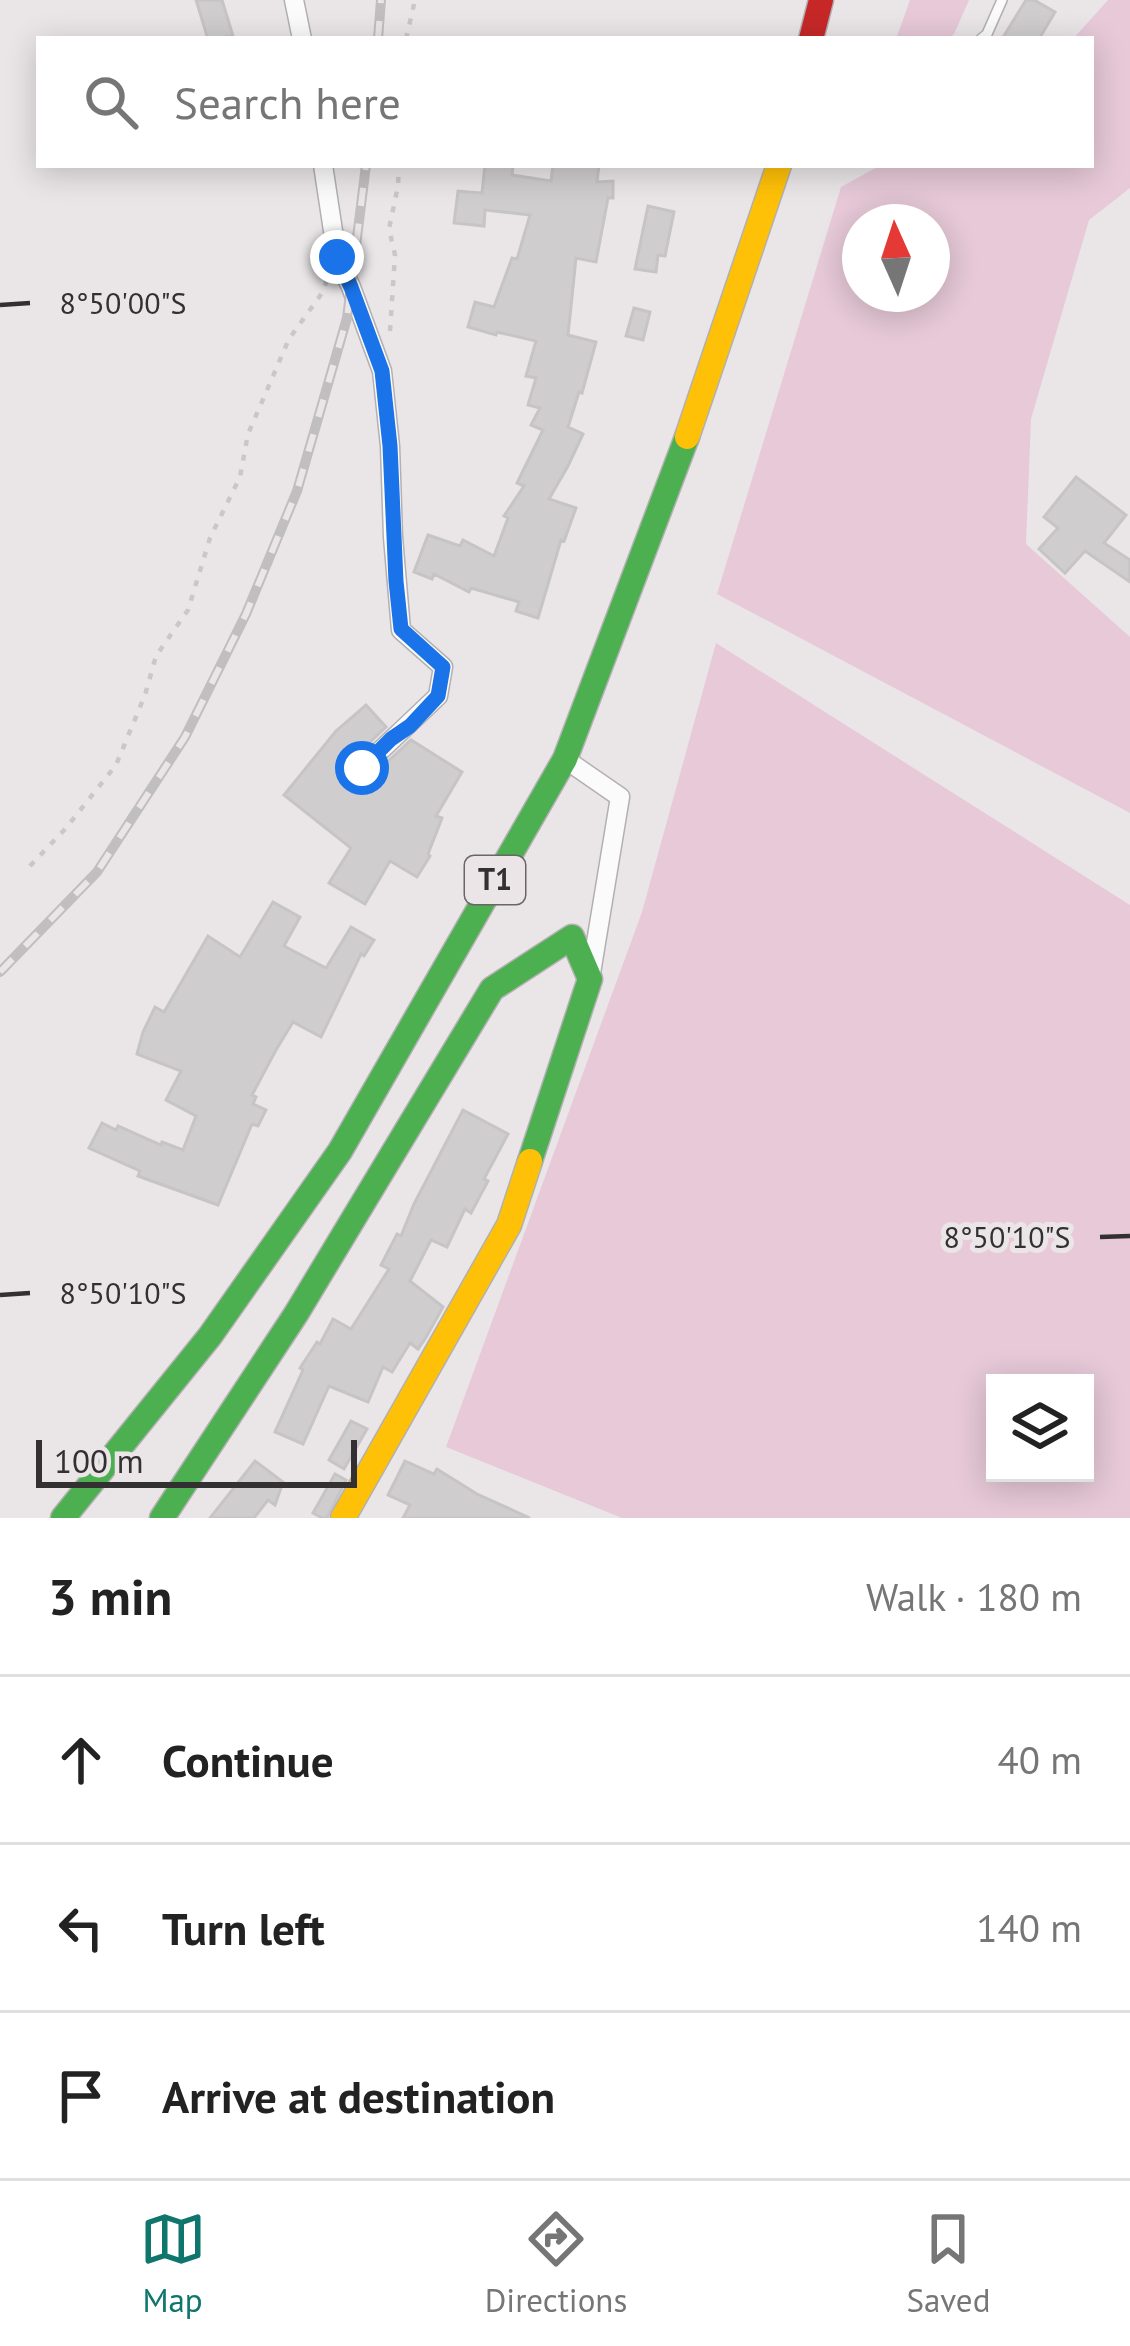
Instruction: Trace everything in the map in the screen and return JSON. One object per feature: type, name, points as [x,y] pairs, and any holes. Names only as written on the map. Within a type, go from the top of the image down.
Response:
[{"type":"main road","points":[[812,36],[820,0]]},
{"type":"main road","name":"T1","points":[[63,1518],[210,1336],[340,1151],[565,758],[674,475],[778,168]]},
{"type":"main road","points":[[162,1518],[296,1314],[492,989],[572,938],[590,979],[509,1225],[343,1518]]},
{"type":"street","points":[[294,0],[301,36]]},
{"type":"street","points":[[323,168],[337,257],[382,371],[401,629],[443,667],[438,696],[362,768]]},
{"type":"street","points":[[565,758],[620,797],[590,979]]},
{"type":"lane","points":[[984,36],[1002,0]]},
{"type":"path","points":[[407,36],[415,0]]},
{"type":"path","points":[[382,371],[389,339],[394,254],[389,229],[399,168]]},
{"type":"path","points":[[30,866],[116,765],[156,656],[188,610],[210,538],[240,476],[248,434],[282,354],[322,292],[337,257]]},
{"type":"shaded area","points":[[910,0],[969,0],[952,36],[897,36]]},
{"type":"shaded area","points":[[1108,0],[1130,0],[1130,188],[1089,220],[1031,419],[1026,544],[1130,637],[1130,813],[717,594],[841,187],[876,168],[1094,168],[1094,36],[1076,36]]},
{"type":"shaded area","points":[[716,643],[1130,905],[1130,1518],[622,1518],[446,1447],[642,912]]},
{"type":"building","points":[[196,0],[222,0],[233,36],[207,36]]},
{"type":"building","points":[[1026,0],[1055,12],[1041,36],[1004,36]]},
{"type":"building","points":[[485,168],[513,168],[512,175],[551,181],[553,168],[599,168],[597,182],[613,181],[596,262],[576,258],[568,335],[596,342],[568,427],[583,434],[549,499],[576,508],[561,540],[538,618],[516,611],[519,602],[471,588],[469,592],[434,574],[432,579],[414,572],[428,535],[460,546],[463,540],[494,556],[508,518],[504,516],[524,486],[517,483],[543,430],[531,425],[540,408],[528,405],[536,378],[526,376],[536,341],[468,327],[475,302],[494,307],[512,258],[517,259],[530,215],[485,210],[484,226],[454,223],[458,191],[482,193]]},
{"type":"building","points":[[648,206],[674,212],[665,256],[658,255],[656,272],[635,269]]},
{"type":"building","points":[[634,308],[650,312],[643,340],[626,336]]},
{"type":"building","points":[[1076,477],[1126,515],[1104,543],[1130,560],[1130,582],[1085,551],[1065,573],[1039,549],[1058,528],[1044,517]]},
{"type":"building","points":[[366,705],[386,727],[352,759],[353,778],[370,778],[411,740],[462,772],[436,816],[442,818],[430,856],[417,877],[390,861],[365,904],[329,883],[351,848],[284,795],[336,731]]},
{"type":"building","points":[[273,902],[300,917],[284,946],[326,968],[351,927],[374,940],[361,954],[321,1037],[293,1022],[276,1050],[252,1095],[256,1097],[253,1104],[266,1110],[258,1126],[252,1124],[218,1205],[138,1176],[140,1171],[89,1148],[102,1123],[183,1150],[196,1116],[166,1100],[181,1071],[137,1054],[143,1032],[155,1007],[164,1012],[208,936],[240,957]]},
{"type":"building","points":[[463,1110],[508,1134],[471,1213],[465,1209],[447,1247],[431,1240],[410,1281],[443,1307],[425,1339],[418,1349],[410,1343],[392,1372],[383,1367],[368,1402],[329,1386],[303,1444],[275,1432],[300,1368],[333,1319],[351,1329],[389,1269],[381,1265],[397,1234],[401,1236]]},
{"type":"building","points":[[351,1421],[367,1429],[344,1469],[329,1460]]},
{"type":"building","points":[[255,1461],[283,1482],[275,1505],[268,1500],[254,1518],[210,1518]]},
{"type":"building","points":[[405,1461],[434,1474],[437,1469],[530,1518],[403,1518],[410,1505],[388,1495]]},
{"type":"building","points":[[335,1474],[346,1480],[327,1518],[322,1518],[313,1513]]},
{"type":"railway","points":[[378,36],[381,0]]},
{"type":"railway","points":[[0,972],[97,872],[185,737],[246,614],[297,491],[347,318],[366,168]]},
{"type":"traffic: fast","points":[[63,1518],[210,1336],[340,1151],[565,759],[687,437]]},
{"type":"traffic: fast","points":[[162,1518],[296,1314],[492,989],[572,937],[590,979],[530,1161]]},
{"type":"traffic: slow","points":[[687,437],[778,168]]},
{"type":"traffic: slow","points":[[343,1518],[509,1225],[530,1161]]},
{"type":"traffic: jam","points":[[812,36],[821,0]]},
{"type":"route","points":[[337,257],[382,371],[401,629],[443,667],[438,696],[362,768]]}]
